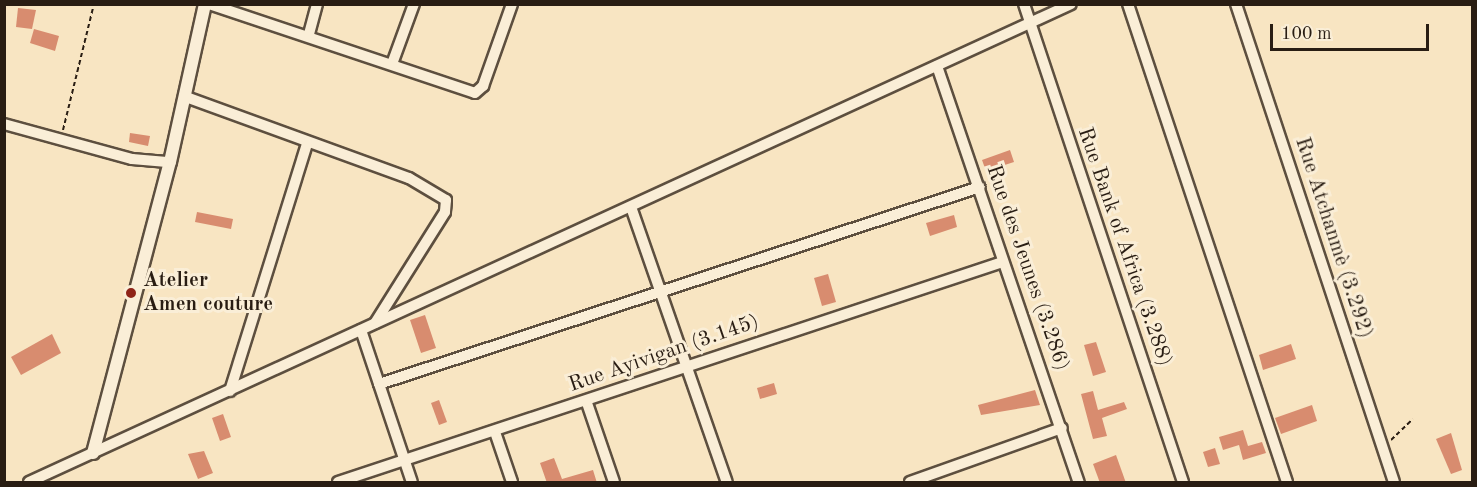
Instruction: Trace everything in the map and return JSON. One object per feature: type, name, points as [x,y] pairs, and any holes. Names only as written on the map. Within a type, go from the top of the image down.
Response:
[{"type":"street","points":[[93,453],[170,162],[207,4],[309,34],[480,92],[512,4]]},
{"type":"street","points":[[309,34],[317,4]]},
{"type":"street","points":[[392,64],[414,4]]},
{"type":"street","name":"Rue Bank of Africa (3.288)","points":[[1024,4],[1028,23],[1183,483]]},
{"type":"street","points":[[29,483],[49,478],[93,453],[1071,4]]},
{"type":"street","points":[[1128,4],[1287,483]]},
{"type":"street","name":"Rue Atchanmè (3.292)","points":[[1236,4],[1394,483]]},
{"type":"street","name":"Rue des Jeunes (3.286)","points":[[937,66],[1079,483]]},
{"type":"street","points":[[186,97],[307,144],[424,185],[448,204],[374,325]]},
{"type":"street","points":[[4,124],[62,136],[132,159],[170,162]]},
{"type":"street","points":[[230,391],[307,144]]},
{"type":"street","points":[[379,384],[980,187]]},
{"type":"street","points":[[631,207],[728,483]]},
{"type":"street","name":"Rue Ayivigan (3.145)","points":[[338,483],[587,403],[688,366],[1003,262]]},
{"type":"street","points":[[361,330],[412,483]]},
{"type":"street","points":[[587,403],[614,483]]},
{"type":"street","points":[[910,483],[1062,428]]},
{"type":"street","points":[[495,432],[512,483]]},
{"type":"path","points":[[62,136],[94,4]]},
{"type":"path","points":[[1382,449],[1413,419]]},
{"type":"building","points":[[18,8],[36,10],[32,29],[16,27]]},
{"type":"building","points":[[34,29],[59,36],[55,51],[30,43]]},
{"type":"building","points":[[130,133],[150,136],[148,146],[129,142]]},
{"type":"building","points":[[1010,150],[1014,162],[986,171],[982,160]]},
{"type":"building","points":[[197,212],[233,219],[231,229],[195,222]]},
{"type":"building","points":[[954,215],[957,227],[930,236],[926,223]]},
{"type":"building","points":[[828,274],[836,302],[822,306],[814,278]]},
{"type":"building","points":[[425,315],[436,348],[421,353],[410,320]]},
{"type":"building","points":[[52,334],[61,353],[21,375],[11,357]]},
{"type":"building","points":[[1096,342],[1106,372],[1093,376],[1084,345]]},
{"type":"building","points":[[1291,344],[1296,359],[1263,370],[1259,355]]},
{"type":"building","points":[[774,383],[777,394],[760,399],[757,388]]},
{"type":"building","points":[[1035,390],[1040,405],[981,415],[978,405]]},
{"type":"building","points":[[1093,391],[1098,410],[1124,402],[1127,409],[1102,418],[1107,436],[1093,439],[1081,394]]},
{"type":"building","points":[[439,400],[447,422],[439,425],[431,403]]},
{"type":"building","points":[[1312,405],[1317,421],[1281,434],[1275,418]]},
{"type":"building","points":[[223,414],[231,437],[220,441],[212,418]]},
{"type":"building","points":[[1243,430],[1248,446],[1262,442],[1266,453],[1243,460],[1239,445],[1223,450],[1219,437]]},
{"type":"building","points":[[1451,433],[1462,470],[1451,474],[1436,439]]},
{"type":"building","points":[[1215,448],[1220,464],[1208,467],[1203,452]]},
{"type":"building","points":[[204,451],[213,473],[198,479],[188,454]]},
{"type":"building","points":[[1116,455],[1126,483],[1100,483],[1093,464]]},
{"type":"building","points":[[554,458],[562,479],[593,470],[597,483],[547,483],[540,463]]},
{"type":"place","name":"Atelier Amen couture","points":[[131,293]]}]
